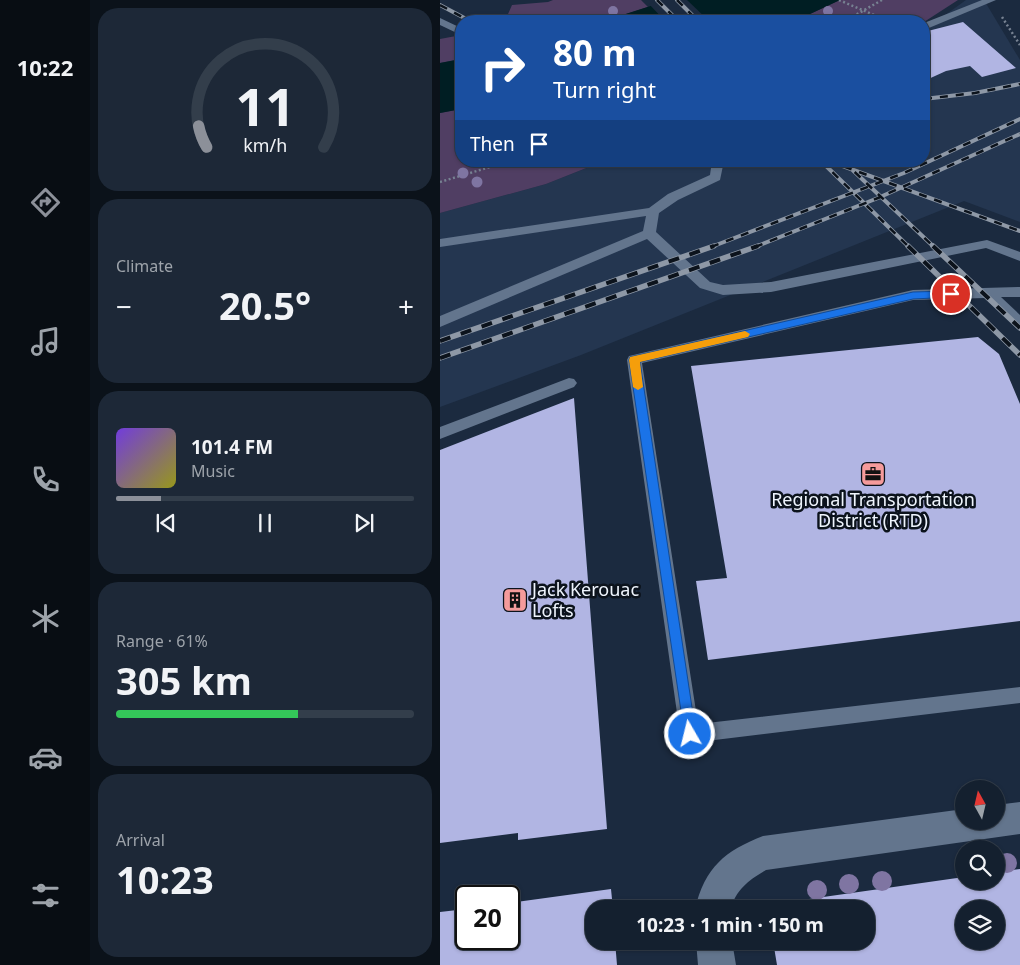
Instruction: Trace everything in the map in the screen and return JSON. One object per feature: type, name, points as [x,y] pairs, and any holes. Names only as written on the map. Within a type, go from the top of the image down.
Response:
[{"type":"street","points":[[716,900],[730,872],[746,861],[763,853],[1020,818]]},
{"type":"street","points":[[715,950],[717,965]]},
{"type":"lane","points":[[930,25],[991,0]]},
{"type":"lane","points":[[441,21],[455,29]]},
{"type":"lane","points":[[440,243],[653,211],[673,197],[716,177],[717,167]]},
{"type":"lane","points":[[649,232],[653,211]]},
{"type":"lane","points":[[649,232],[705,285],[723,290],[771,287],[987,244],[1020,257]]},
{"type":"lane","points":[[440,322],[649,232]]},
{"type":"lane","points":[[1020,292],[913,295],[634,360],[690,734],[1020,695]]},
{"type":"lane","points":[[988,293],[1020,323]]},
{"type":"lane","points":[[440,433],[569,383]]},
{"type":"path","points":[[839,0],[872,15]]},
{"type":"path","points":[[856,15],[882,0]]},
{"type":"path","points":[[1001,16],[1020,46]]},
{"type":"path","points":[[440,182],[490,167]]},
{"type":"shaded area","points":[[553,0],[641,0],[648,7],[623,15],[508,15],[512,5]]},
{"type":"shaded area","points":[[669,0],[840,0],[808,15],[623,15]]},
{"type":"shaded area","points":[[840,0],[958,0],[930,18],[930,15],[808,15]]},
{"type":"shaded area","points":[[966,0],[984,0],[1020,60],[1020,222],[964,201],[581,355],[440,407],[440,213],[546,184],[589,167],[930,167],[930,25]]},
{"type":"shaded area","points":[[455,36],[455,60],[440,63],[440,39]]},
{"type":"shaded area","points":[[455,60],[455,110],[440,113],[440,63]]},
{"type":"shaded area","points":[[455,110],[455,167],[589,167],[546,184],[440,213],[440,113]]},
{"type":"pier","points":[[661,0],[687,0],[703,15],[659,15],[649,4]]},
{"type":"building","points":[[963,22],[1016,68],[982,77],[970,66],[946,71],[930,78],[930,30]]},
{"type":"building","points":[[978,337],[999,354],[1020,404],[1020,621],[708,660],[696,581],[727,578],[691,366]]},
{"type":"building","name":"Jack Kerouac Lofts","points":[[574,398],[607,829],[518,840],[518,833],[440,843],[440,450]]},
{"type":"building","points":[[1020,869],[1020,965],[777,965],[774,950],[875,950],[875,900],[802,900],[955,878],[955,890],[1005,890],[1005,871]]},
{"type":"building","points":[[611,889],[612,900],[585,900],[585,950],[616,950],[617,965],[440,965],[440,912],[455,910],[455,950],[520,950],[520,901]]},
{"type":"railway","points":[[657,0],[672,15]]},
{"type":"railway","points":[[677,0],[692,15]]},
{"type":"railway","points":[[440,5],[459,15]]},
{"type":"railway","points":[[930,98],[975,93],[1020,84]]},
{"type":"railway","points":[[930,161],[1020,119]]},
{"type":"railway","points":[[901,187],[1020,134]]},
{"type":"railway","points":[[827,167],[853,192]]},
{"type":"railway","points":[[845,167],[852,169]]},
{"type":"railway","points":[[883,181],[917,167]]},
{"type":"railway","points":[[852,169],[883,181]]},
{"type":"railway","points":[[852,169],[870,186]]},
{"type":"railway","points":[[870,186],[883,181]]},
{"type":"railway","points":[[883,181],[901,187]]},
{"type":"railway","points":[[853,192],[870,186]]},
{"type":"railway","points":[[870,186],[881,197]]},
{"type":"railway","points":[[881,197],[901,187]]},
{"type":"railway","points":[[901,187],[1020,231]]},
{"type":"railway","points":[[711,247],[853,192]]},
{"type":"railway","points":[[853,192],[864,203]]},
{"type":"railway","points":[[864,203],[881,197]]},
{"type":"railway","points":[[881,197],[934,247]]},
{"type":"railway","points":[[755,247],[864,203]]},
{"type":"railway","points":[[864,203],[909,247]]},
{"type":"railway","points":[[440,341],[714,246]]},
{"type":"railway","points":[[440,358],[758,246]]},
{"type":"railway","points":[[908,246],[1020,355]]},
{"type":"railway","points":[[933,246],[1020,328]]},
{"type":"slow traffic","points":[[638,387],[634,360],[745,334]]},
{"type":"place","name":"Regional Transportation District (RTD)","points":[[873,474]]},
{"type":"place","name":"Jack Kerouac Lofts","points":[[515,600]]},
{"type":"route","points":[[690,734],[634,360],[913,295],[951,294]]}]
